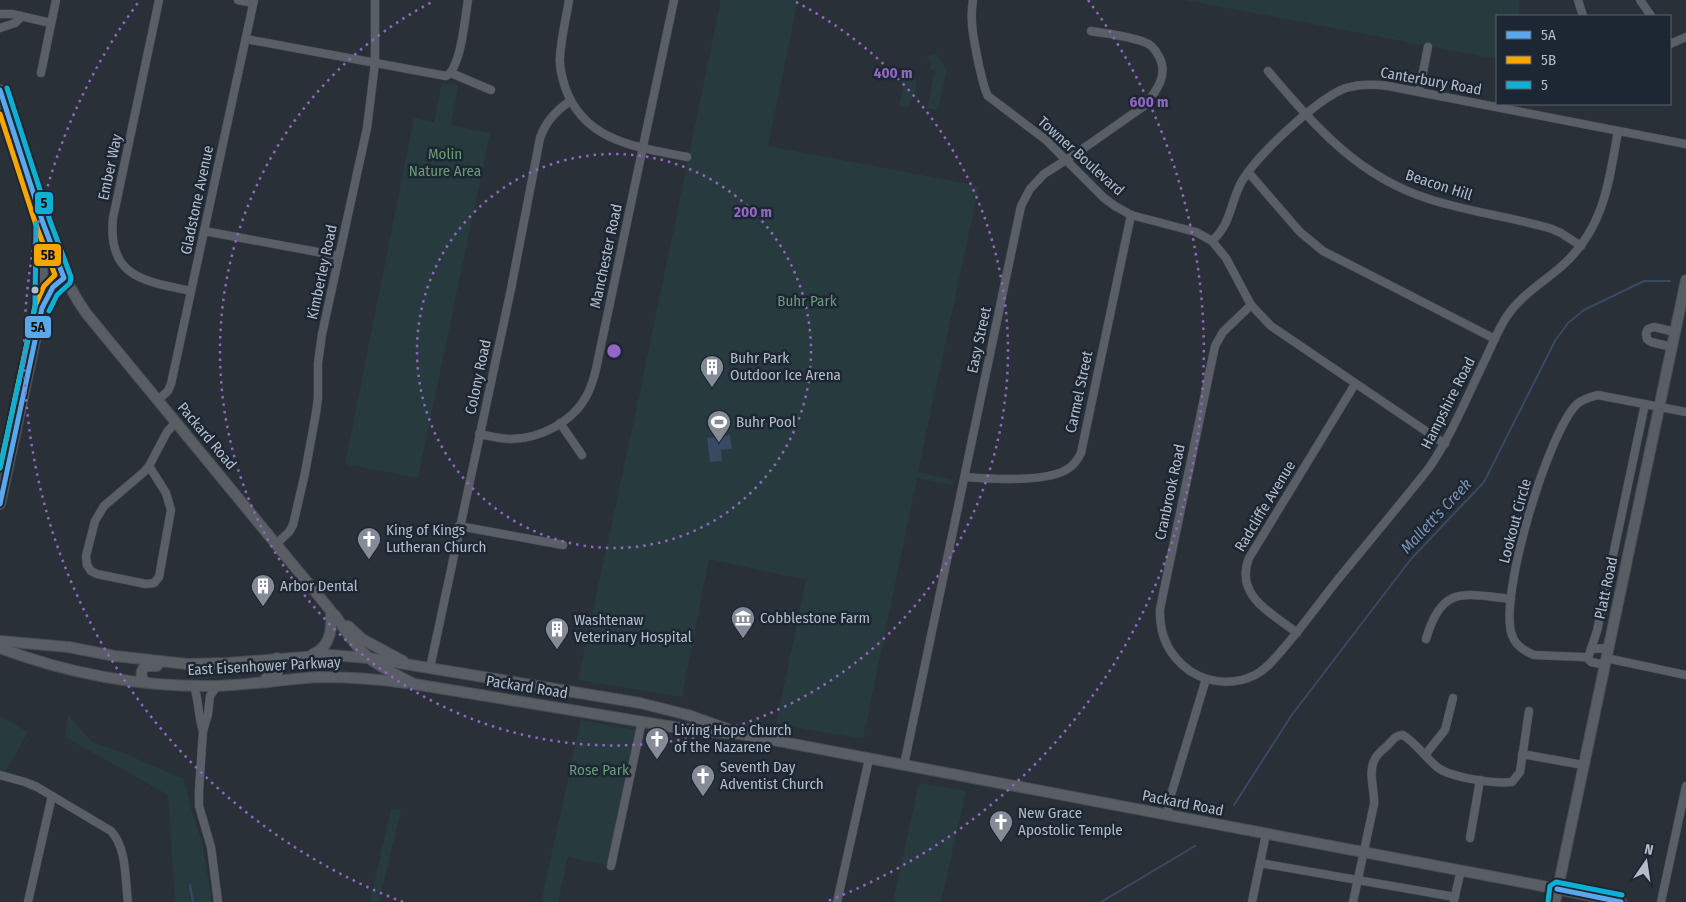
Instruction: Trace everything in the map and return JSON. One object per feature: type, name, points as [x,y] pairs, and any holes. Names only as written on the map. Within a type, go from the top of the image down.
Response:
[{"type":"main road","name":"Packard Road","points":[[0,90],[43,223],[64,278],[86,313],[333,612],[357,646],[369,658],[385,669],[414,684],[698,731],[741,734],[1461,870],[1620,902]]},
{"type":"main road","points":[[42,308],[43,223]]},
{"type":"main road","points":[[0,504],[42,308],[49,291],[64,278]]},
{"type":"main road","name":"Platt Road","points":[[1555,902],[1686,280]]},
{"type":"main road","points":[[310,655],[322,651],[327,643],[333,612]]},
{"type":"main road","points":[[333,612],[362,639],[413,666]]},
{"type":"main road","name":"East Eisenhower Parkway","points":[[0,641],[68,647],[122,657],[187,664],[228,663],[310,655],[369,658],[390,662]]},
{"type":"main road","name":"East Eisenhower Parkway","points":[[0,648],[45,664],[78,672],[144,682],[217,686],[294,679],[353,677],[414,684]]},
{"type":"main road","points":[[244,684],[254,679],[274,676],[278,670],[278,658]]},
{"type":"main road","name":"Packard Road","points":[[390,662],[579,692],[665,708],[741,734]]},
{"type":"main road","points":[[144,682],[141,673],[145,666],[174,667],[187,664]]},
{"type":"main road","points":[[520,701],[539,699],[576,705],[582,699],[579,692]]},
{"type":"main road","points":[[594,713],[619,712],[668,720],[671,717],[665,708]]},
{"type":"street","points":[[41,73],[56,0]]},
{"type":"street","name":"Ember Way","points":[[159,0],[113,218],[113,242],[124,265],[130,272],[141,279],[191,291]]},
{"type":"street","points":[[238,0],[254,2]]},
{"type":"street","name":"Kimberley Road","points":[[276,544],[289,532],[293,525],[305,473],[317,406],[320,350],[367,128],[374,63],[376,0]]},
{"type":"street","points":[[450,74],[457,61],[468,0]]},
{"type":"street","points":[[569,0],[560,58],[562,77],[570,101],[592,126],[617,141],[687,157]]},
{"type":"street","name":"Manchester Road","points":[[479,434],[508,439],[526,438],[544,432],[560,423],[579,407],[587,395],[596,369],[674,0]]},
{"type":"street","name":"Towner Boulevard","points":[[973,0],[971,15],[972,31],[988,96],[1046,140],[1104,198],[1131,215],[1184,228],[1212,241],[1226,258],[1251,305],[1271,326],[1445,444]]},
{"type":"street","points":[[1578,0],[1583,15]]},
{"type":"street","points":[[1640,0],[1650,15]]},
{"type":"street","name":"Gladstone Avenue","points":[[158,400],[168,391],[171,384],[254,2]]},
{"type":"street","points":[[0,14],[12,14],[51,23]]},
{"type":"street","points":[[0,28],[15,23],[22,17]]},
{"type":"street","name":"Easy Street","points":[[904,766],[1024,198],[1036,181],[1144,106],[1161,83],[1163,74],[1160,57],[1145,42],[1091,31]]},
{"type":"street","points":[[1671,44],[1686,37]]},
{"type":"street","points":[[246,39],[441,76],[450,74],[490,90]]},
{"type":"street","points":[[1420,92],[1428,47]]},
{"type":"street","name":"Beacon Hill","points":[[1268,71],[1306,115],[1345,154],[1373,173],[1408,192],[1448,204],[1552,229],[1581,246]]},
{"type":"street","name":"Canterbury Road","points":[[1212,241],[1220,233],[1228,220],[1235,196],[1248,172],[1265,150],[1333,94],[1358,85],[1380,85],[1420,92],[1686,144]]},
{"type":"street","name":"Colony Road","points":[[430,668],[511,289],[540,138],[544,126],[551,117],[570,101]]},
{"type":"street","name":"Hampshire Road","points":[[1206,679],[1234,681],[1265,669],[1297,633],[1429,468],[1445,444],[1508,315],[1533,289],[1562,266],[1581,246],[1594,227],[1604,203],[1618,131]]},
{"type":"street","points":[[1248,172],[1300,232],[1323,251],[1495,339]]},
{"type":"street","name":"Carmel Street","points":[[965,478],[992,479],[1052,475],[1070,468],[1077,461],[1081,453],[1131,215]]},
{"type":"street","points":[[204,231],[339,256]]},
{"type":"street","name":"Cranbrook Road","points":[[1206,679],[1188,670],[1170,651],[1162,636],[1159,620],[1160,610],[1215,346],[1223,332],[1251,305]]},
{"type":"street","points":[[1672,347],[1651,342],[1647,339],[1646,333],[1648,329],[1654,327],[1675,332]]},
{"type":"street","name":"Radcliffe Avenue","points":[[1297,633],[1254,599],[1248,591],[1246,584],[1245,567],[1355,384]]},
{"type":"street","name":"Lookout Circle","points":[[1606,657],[1590,662],[1588,658],[1542,656],[1527,652],[1516,642],[1512,635],[1510,627],[1511,599],[1518,558],[1531,506],[1555,444],[1572,410],[1578,403],[1598,395],[1686,412]]},
{"type":"street","points":[[1588,658],[1597,631],[1645,404]]},
{"type":"street","points":[[150,466],[170,501],[172,510],[159,577],[154,583],[146,584],[97,574],[91,571],[87,565],[86,556],[95,521],[104,506],[150,466],[167,432],[176,422]]},
{"type":"street","points":[[560,423],[582,455]]},
{"type":"street","points":[[459,526],[563,545]]},
{"type":"street","points":[[1426,639],[1431,623],[1446,600],[1458,595],[1511,599]]},
{"type":"street","points":[[1591,649],[1606,657],[1686,675]]},
{"type":"street","points":[[1167,815],[1170,798],[1206,679]]},
{"type":"street","points":[[194,686],[198,696],[199,717],[203,731]]},
{"type":"street","points":[[217,686],[210,696],[208,714],[203,731],[199,806],[211,847],[218,902]]},
{"type":"street","points":[[1425,755],[1445,730],[1453,698]]},
{"type":"street","points":[[1353,902],[1374,804],[1372,767],[1375,758],[1399,735],[1406,738],[1444,771],[1461,777],[1512,782],[1520,772],[1529,711]]},
{"type":"street","points":[[611,866],[642,721]]},
{"type":"street","points":[[1522,754],[1583,765]]},
{"type":"street","points":[[838,902],[869,759]]},
{"type":"street","points":[[0,775],[25,782],[52,796],[105,826],[117,837],[122,854],[128,902]]},
{"type":"street","points":[[1470,838],[1480,780]]},
{"type":"street","points":[[1662,902],[1686,786]]},
{"type":"street","points":[[28,902],[52,796]]},
{"type":"street","points":[[1252,902],[1266,834]]},
{"type":"street","points":[[1260,863],[1358,880],[1455,900],[1461,870]]},
{"type":"green space","name":"Buhr Park","points":[[721,0],[798,0],[768,146],[979,186],[918,472],[953,480],[952,485],[917,478],[863,739],[776,724],[806,580],[709,559],[682,697],[578,680]]},
{"type":"green space","points":[[1185,0],[1520,0],[1519,15],[1496,15],[1496,59]]},
{"type":"green space","points":[[936,54],[947,70],[938,110],[927,108],[935,71],[929,69],[932,64],[926,56]]},
{"type":"green space","points":[[906,74],[914,75],[916,80],[915,92],[908,108],[899,106],[903,88],[901,85],[902,78]]},
{"type":"green space","name":"Molin Nature Area","points":[[442,83],[458,86],[451,125],[490,133],[418,478],[345,464],[414,118],[434,122]]},
{"type":"green space","points":[[68,715],[92,742],[119,751],[184,779],[191,809],[202,842],[212,902],[175,902],[168,795],[65,737]]},
{"type":"green space","points":[[0,716],[28,732],[6,771],[0,770]]},
{"type":"green space","name":"Rose Park","points":[[581,720],[636,730],[607,865],[568,857],[558,902],[541,902]]},
{"type":"green space","points":[[919,783],[966,791],[941,902],[893,902]]},
{"type":"green space","points":[[391,809],[401,810],[379,902],[370,902]]},
{"type":"water","name":"Buhr Pool","points":[[730,435],[732,449],[721,450],[722,461],[710,462],[707,438]]},
{"type":"waterway","name":"Mallett's Creek","points":[[1234,805],[1291,716],[1411,559],[1484,482],[1555,341],[1568,323],[1584,310],[1644,281],[1670,281]]},
{"type":"waterway","name":"Mallett's Creek","points":[[1101,902],[1195,846]]},
{"type":"waterway","points":[[190,885],[193,902]]},
{"type":"transit line","name":"5","points":[[7,88],[50,221],[71,277],[70,283],[57,295],[49,311]]},
{"type":"transit line","name":"5A","points":[[0,90],[43,223],[64,278],[53,287],[42,308],[0,504]]},
{"type":"transit line","name":"5B","points":[[0,114],[36,225],[55,275],[44,286],[35,306],[0,468]]},
{"type":"transit line","name":"5","points":[[0,468],[35,307],[36,223]]},
{"type":"transit line","name":"5","points":[[1548,901],[1550,886],[1556,882],[1622,895]]},
{"type":"transit line","name":"5A","points":[[1557,889],[1621,902]]},
{"type":"place","name":"Buhr Park Outdoor Ice Arena","points":[[712,388]]},
{"type":"place","name":"Buhr Pool","points":[[719,443]]},
{"type":"place","name":"King of Kings Lutheran Church","points":[[369,560]]},
{"type":"place","name":"Arbor Dental","points":[[263,607]]},
{"type":"place","name":"Cobblestone Farm","points":[[743,639]]},
{"type":"place","name":"Washtenaw Veterinary Hospital","points":[[557,650]]},
{"type":"place","name":"Living Hope Church of the Nazarene","points":[[657,760]]},
{"type":"place","name":"Seventh Day Adventist Church","points":[[703,797]]},
{"type":"place","name":"New Grace Apostolic Temple","points":[[1001,843]]}]
